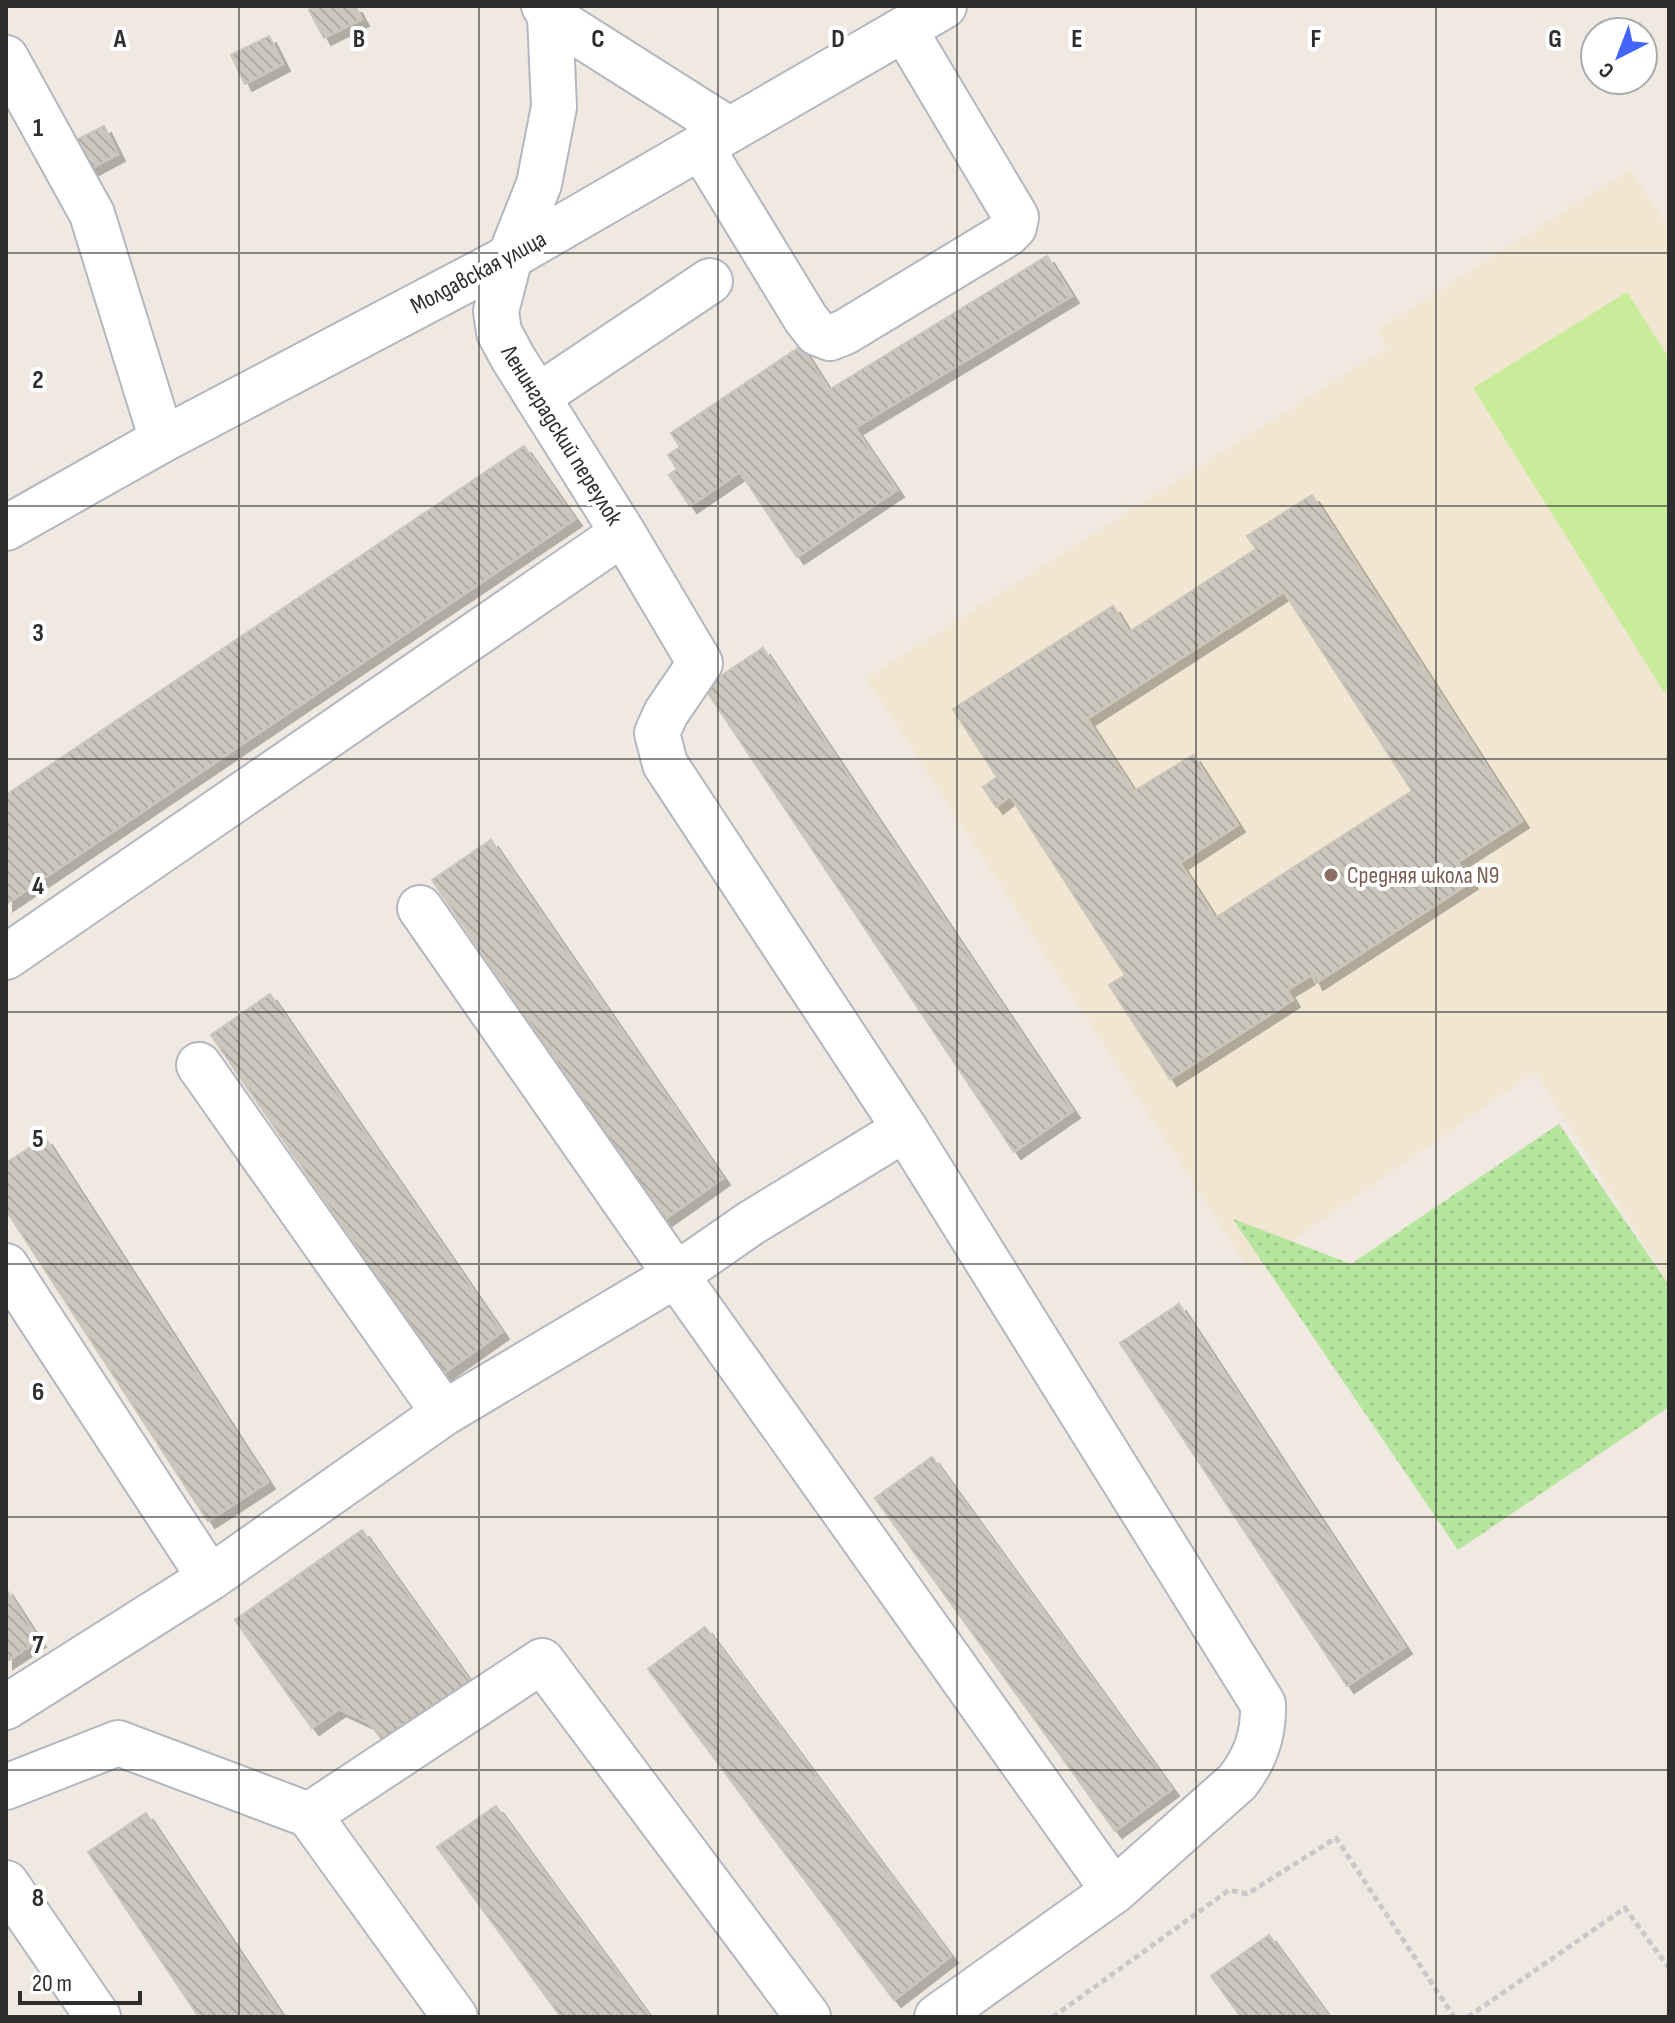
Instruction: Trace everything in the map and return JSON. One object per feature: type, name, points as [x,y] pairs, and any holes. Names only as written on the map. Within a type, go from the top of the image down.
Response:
[{"type":"street","name":"Молдавская улица","points":[[6,528],[162,440],[510,257],[944,6]]},
{"type":"street","points":[[547,11],[715,138],[806,319],[817,333],[830,338],[845,332],[1014,227],[1016,217],[904,29]]},
{"type":"street","name":"Ленинградский переулок","points":[[547,11],[554,107],[539,184],[510,257],[496,311],[499,332],[700,663],[666,713],[657,733],[665,764],[905,1129]]},
{"type":"street","points":[[6,58],[92,214],[162,440]]},
{"type":"street","points":[[537,397],[710,281]]},
{"type":"street","points":[[6,957],[623,533]]},
{"type":"street","points":[[420,908],[676,1275],[1114,1891]]},
{"type":"street","points":[[199,1065],[444,1413]]},
{"type":"street","points":[[6,1707],[210,1578],[444,1413],[676,1275],[751,1223],[905,1129],[1263,1704],[1264,1725],[1250,1766],[1237,1782],[1114,1891],[937,2017]]},
{"type":"street","points":[[6,1266],[210,1578]]},
{"type":"street","points":[[309,1815],[542,1661],[808,2017]]},
{"type":"street","points":[[6,1787],[118,1743],[309,1815],[455,2017]]},
{"type":"street","points":[[6,1883],[98,2017]]},
{"type":"path","points":[[1053,2017],[1229,1890],[1247,1894],[1336,1838],[1454,2017]]},
{"type":"path","points":[[1468,2017],[1625,1908],[1669,1968]]},
{"type":"shaded area","name":"Средняя школа N9","points":[[1630,169],[1669,228],[1669,1284],[1535,1072],[1250,1271],[866,678],[1387,347],[1377,330]]},
{"type":"green space","points":[[1627,292],[1669,358],[1669,689],[1664,692],[1473,388]]},
{"type":"green space","points":[[1559,1124],[1669,1285],[1669,1407],[1458,1550],[1233,1219],[1351,1264]]},
{"type":"building","points":[[316,6],[355,6],[362,19],[324,38],[309,10]]},
{"type":"building","points":[[269,36],[283,64],[245,84],[231,55]]},
{"type":"building","points":[[104,126],[118,154],[81,174],[66,145]]},
{"type":"building","points":[[1047,256],[1072,296],[855,428],[897,490],[797,557],[740,472],[690,506],[669,475],[677,469],[668,455],[680,447],[671,433],[801,346],[829,390]]},
{"type":"building","points":[[524,446],[575,519],[6,904],[6,795]]},
{"type":"building","name":"Средняя школа N9","points":[[1312,495],[1522,821],[1458,862],[1471,882],[1316,983],[1312,975],[1287,990],[1293,1000],[1170,1079],[1109,985],[1125,975],[1010,796],[996,807],[983,787],[997,777],[953,709],[1113,606],[1129,632],[1256,549],[1247,536]],"holes":[[[1284,592],[1412,791],[1215,918],[1180,863],[1238,825],[1193,755],[1134,791],[1087,719]]]},
{"type":"building","points":[[763,648],[1073,1111],[1014,1152],[704,687]]},
{"type":"building","points":[[491,840],[723,1178],[665,1219],[432,880]]},
{"type":"building","points":[[270,994],[502,1332],[444,1373],[211,1035]]},
{"type":"building","points":[[45,1138],[268,1482],[208,1521],[6,1210],[6,1163]]},
{"type":"building","points":[[1179,1304],[1405,1647],[1347,1686],[1120,1343]]},
{"type":"building","points":[[932,1457],[1172,1789],[1115,1831],[875,1498]]},
{"type":"building","points":[[362,1530],[472,1684],[386,1745],[369,1723],[339,1709],[312,1728],[235,1620]]},
{"type":"building","points":[[6,1589],[39,1640],[6,1662]]},
{"type":"building","points":[[705,1627],[951,1956],[894,2000],[648,1669]]},
{"type":"building","points":[[496,1806],[650,2017],[561,2017],[437,1847]]},
{"type":"building","points":[[146,1813],[283,2017],[199,2017],[88,1852]]},
{"type":"building","points":[[1269,1935],[1329,2017],[1241,2017],[1211,1976]]},
{"type":"place","name":"Средняя школа N9","points":[[1331,875]]}]
